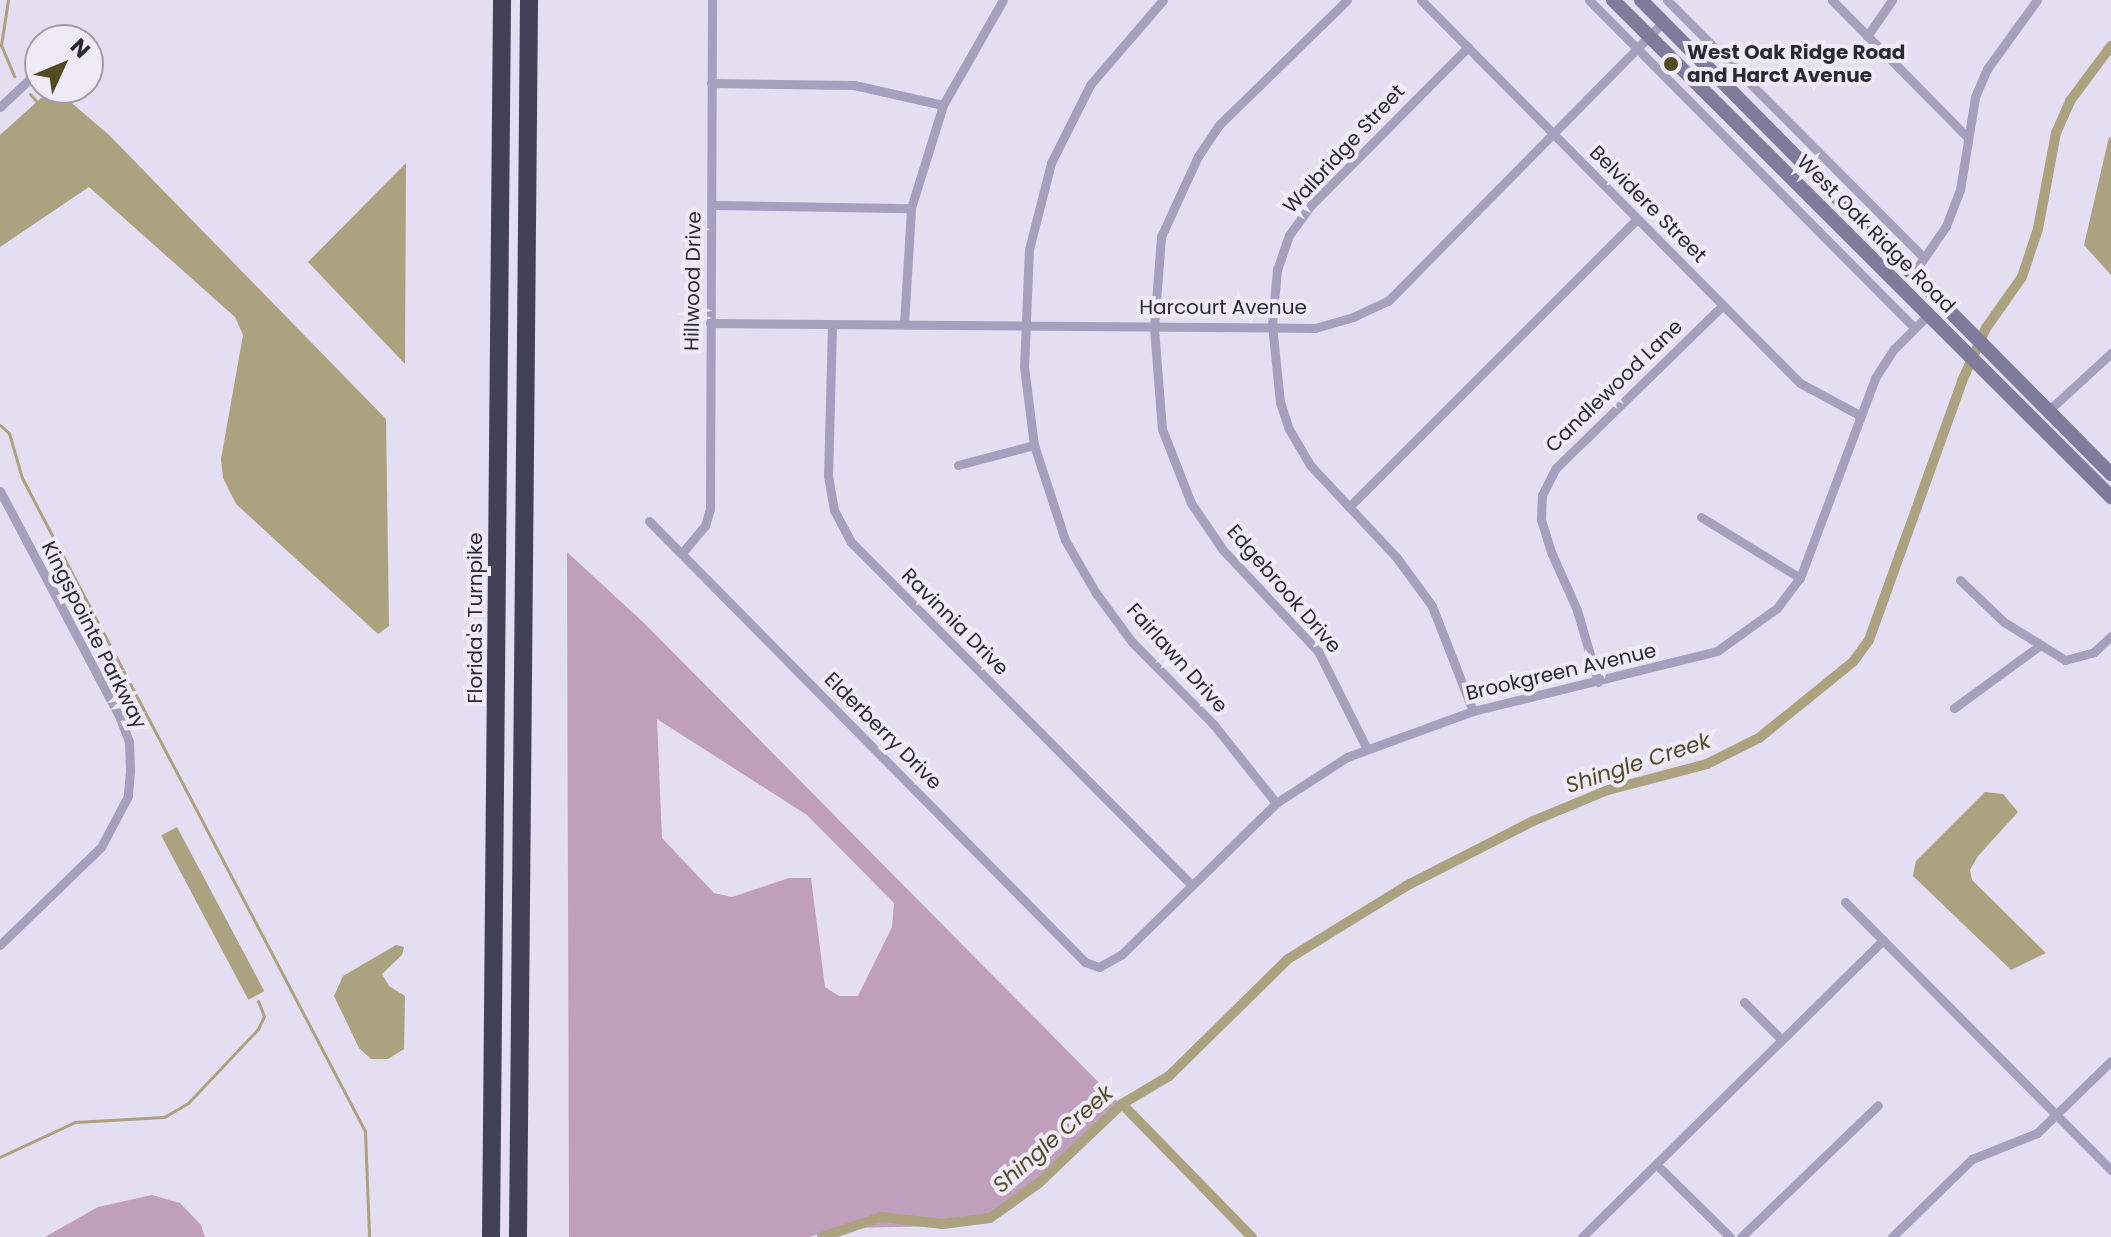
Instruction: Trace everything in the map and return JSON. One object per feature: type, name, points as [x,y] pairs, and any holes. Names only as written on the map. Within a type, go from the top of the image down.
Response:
[{"type":"highway","name":"Florida's Turnpike","points":[[491,1237],[502,0]]},
{"type":"highway","points":[[518,1237],[529,0]]},
{"type":"street","name":"Hillwood Drive","points":[[682,553],[705,526],[710,509],[712,0]]},
{"type":"street","points":[[904,324],[911,208],[943,105],[1003,0]]},
{"type":"street","name":"Fairlawn Drive","points":[[1163,0],[1117,49],[1067,125],[1029,249],[1024,323],[1034,445],[1065,540],[1096,593],[1132,642],[1214,725],[1276,803]]},
{"type":"street","name":"Edgebrook Drive","points":[[1347,0],[1219,125],[1198,156],[1161,237],[1154,328],[1159,415],[1169,455],[1191,503],[1223,550],[1318,651],[1366,747]]},
{"type":"street","name":"Belvidere Street","points":[[1421,0],[1800,383],[1861,416]]},
{"type":"street","points":[[1589,0],[1915,328]]},
{"type":"street","name":"West Oak Ridge Road","points":[[1613,0],[2111,497]]},
{"type":"street","points":[[1667,0],[1922,256]]},
{"type":"street","points":[[1832,0],[1967,137]]},
{"type":"street","points":[[1867,36],[1892,0]]},
{"type":"street","points":[[1808,194],[1831,202],[1903,276],[1913,274],[1922,256],[1946,226],[1960,190],[1967,137],[1987,69],[2037,0]]},
{"type":"street","points":[[1632,20],[1647,2]]},
{"type":"street","name":"West Oak Ridge Road","points":[[1647,2],[1663,22],[2111,474]]},
{"type":"street","name":"Harcourt Avenue","points":[[710,323],[1024,323],[1154,328],[1272,325],[1315,328],[1388,301],[1663,22]]},
{"type":"street","name":"Walbridge Street","points":[[1468,47],[1311,205],[1289,235],[1277,269],[1272,325],[1280,402],[1289,429],[1310,465],[1432,606],[1473,711]]},
{"type":"street","points":[[711,83],[854,85],[943,105]]},
{"type":"street","points":[[0,107],[24,84]]},
{"type":"street","points":[[712,205],[911,208]]},
{"type":"street","points":[[1349,507],[1637,219]]},
{"type":"street","name":"Candlewood Lane","points":[[1598,682],[1577,610],[1551,552],[1541,520],[1542,495],[1556,468],[1723,305]]},
{"type":"street","points":[[1929,314],[1936,310],[1972,345],[1986,348]]},
{"type":"street","name":"Brookgreen Avenue","points":[[1091,966],[1099,967],[1121,955],[1276,803],[1366,747],[1473,711],[1717,651],[1777,608],[1800,578],[1875,378],[1929,314]]},
{"type":"street","name":"Ravinnia Drive","points":[[832,325],[828,476],[834,510],[851,542],[1191,884]]},
{"type":"street","points":[[2048,411],[2111,353]]},
{"type":"street","points":[[958,465],[1034,445]]},
{"type":"street","name":"Kingspointe Parkway","points":[[0,491],[120,718],[129,742],[130,771],[128,796],[101,847],[0,945]]},
{"type":"street","points":[[1701,517],[1800,578]]},
{"type":"street","name":"Elderberry Drive","points":[[649,521],[1091,966]]},
{"type":"street","points":[[1960,580],[2039,646],[2065,660],[2079,659],[2111,636]]},
{"type":"street","points":[[1954,708],[2039,646]]},
{"type":"street","points":[[1845,902],[2053,1117],[2111,1170]]},
{"type":"street","points":[[1582,1237],[1883,940]]},
{"type":"street","points":[[1744,1002],[1781,1039]]},
{"type":"street","points":[[1892,1237],[1972,1159],[2037,1133],[2111,1061]]},
{"type":"street","points":[[1741,1237],[1878,1105]]},
{"type":"street","points":[[1656,1164],[1730,1237]]},
{"type":"shaded area","points":[[35,104],[73,104],[109,135],[386,419],[389,626],[378,634],[236,504],[223,478],[221,459],[243,335],[235,317],[89,187],[0,247],[0,135]]},
{"type":"shaded area","points":[[2111,138],[2111,275],[2084,245]]},
{"type":"shaded area","points":[[406,163],[405,364],[308,262]]},
{"type":"shaded area","points":[[567,552],[644,623],[1122,1106],[1010,1205],[986,1218],[949,1226],[841,1228],[809,1237],[569,1237]],"holes":[[[657,719],[807,815],[894,903],[892,927],[858,996],[839,996],[825,987],[811,878],[789,878],[732,897],[714,893],[662,838]]]},
{"type":"shaded area","points":[[1985,792],[2003,794],[2018,812],[1978,856],[1970,870],[1972,880],[2046,953],[2011,970],[1913,876],[1916,861]]},
{"type":"shaded area","points":[[177,827],[264,991],[248,1000],[161,835]]},
{"type":"shaded area","points":[[396,945],[404,947],[402,955],[382,974],[389,986],[405,996],[404,1049],[388,1059],[371,1059],[359,1048],[334,996],[343,976]]},
{"type":"shaded area","points":[[152,1195],[180,1203],[201,1225],[205,1237],[45,1237],[98,1207]]},
{"type":"waterway","points":[[8,0],[1,45],[14,76]]},
{"type":"waterway","name":"Shingle Creek","points":[[822,1237],[881,1217],[943,1224],[990,1218],[1039,1183],[1122,1104],[1169,1076],[1288,959],[1406,886],[1533,821],[1608,790],[1707,764],[1759,738],[1853,662],[1869,640],[1962,381],[1986,328],[2022,277],[2038,229],[2056,133],[2070,101],[2111,46]]},
{"type":"waterway","points":[[0,425],[9,433],[22,478],[365,1131],[369,1237]]},
{"type":"waterway","points":[[0,1157],[75,1122],[164,1117],[188,1103],[258,1029],[264,1016],[258,1001]]},
{"type":"waterway","points":[[1122,1104],[1252,1237]]},
{"type":"place","name":"West Oak Ridge Road and Harct Avenue","points":[[1671,64]]}]
